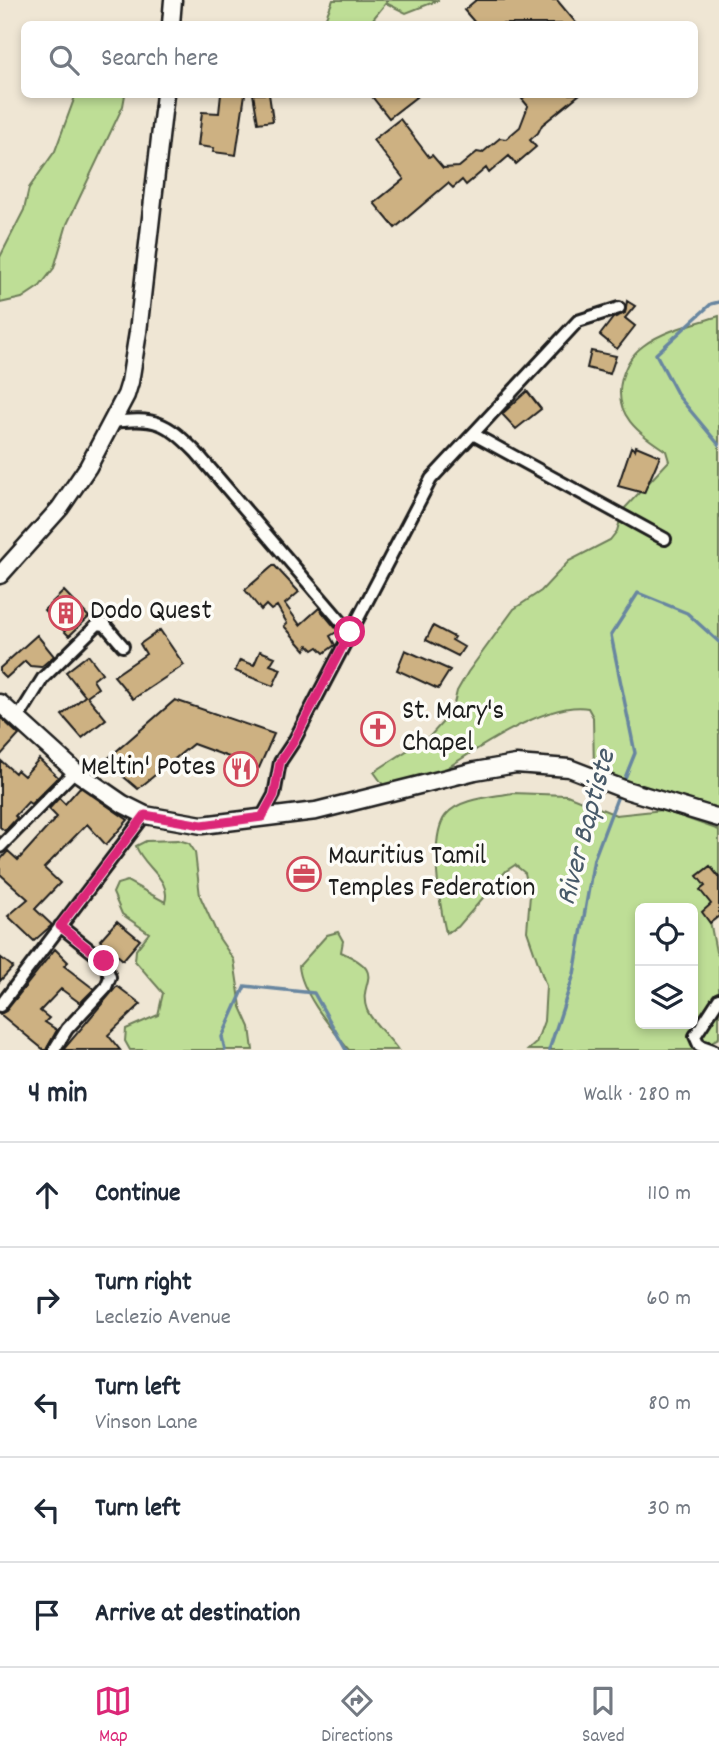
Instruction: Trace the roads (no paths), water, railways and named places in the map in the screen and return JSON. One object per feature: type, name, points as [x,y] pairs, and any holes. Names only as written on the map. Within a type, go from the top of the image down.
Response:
[{"type":"main road","points":[[171,21],[173,0]]},
{"type":"main road","points":[[0,575],[60,508],[88,467],[126,395],[134,357],[165,98]]},
{"type":"main road","points":[[0,703],[75,771],[123,804],[145,815],[202,825],[316,811],[475,771],[516,764],[569,768],[675,806],[719,818]]},
{"type":"street","points":[[262,817],[274,795],[280,767],[431,479],[578,321],[619,308]]},
{"type":"street","points":[[112,422],[148,419],[174,430],[196,452],[350,632]]},
{"type":"street","points":[[473,434],[665,539]]},
{"type":"street","points":[[17,720],[43,678],[97,624],[104,625],[123,646]]},
{"type":"street","points":[[0,847],[75,771]]},
{"type":"street","points":[[0,1006],[145,815]]},
{"type":"street","points":[[54,1050],[67,1029],[106,987],[110,977],[104,961],[60,926]]},
{"type":"street","points":[[713,1050],[699,1045],[695,1036],[719,999]]},
{"type":"waterway","name":"River Baptiste","points":[[719,302],[711,304],[656,354],[679,397],[719,445]]},
{"type":"waterway","name":"River Baptiste","points":[[623,783],[635,753],[611,635],[638,593],[687,613],[719,642]]},
{"type":"waterway","name":"River Baptiste","points":[[549,1050],[574,974],[594,859],[619,793]]},
{"type":"waterway","name":"River Baptiste","points":[[225,1050],[222,1037],[245,986],[314,993],[346,1050]]},
{"type":"place","name":"Dodo Quest","points":[[66,613]]},
{"type":"place","name":"St. Mary's Chapel","points":[[378,729]]},
{"type":"place","name":"Meltin' Potes","points":[[241,769]]},
{"type":"place","name":"Mauritius Tamil Temples Federation","points":[[304,874]]}]
